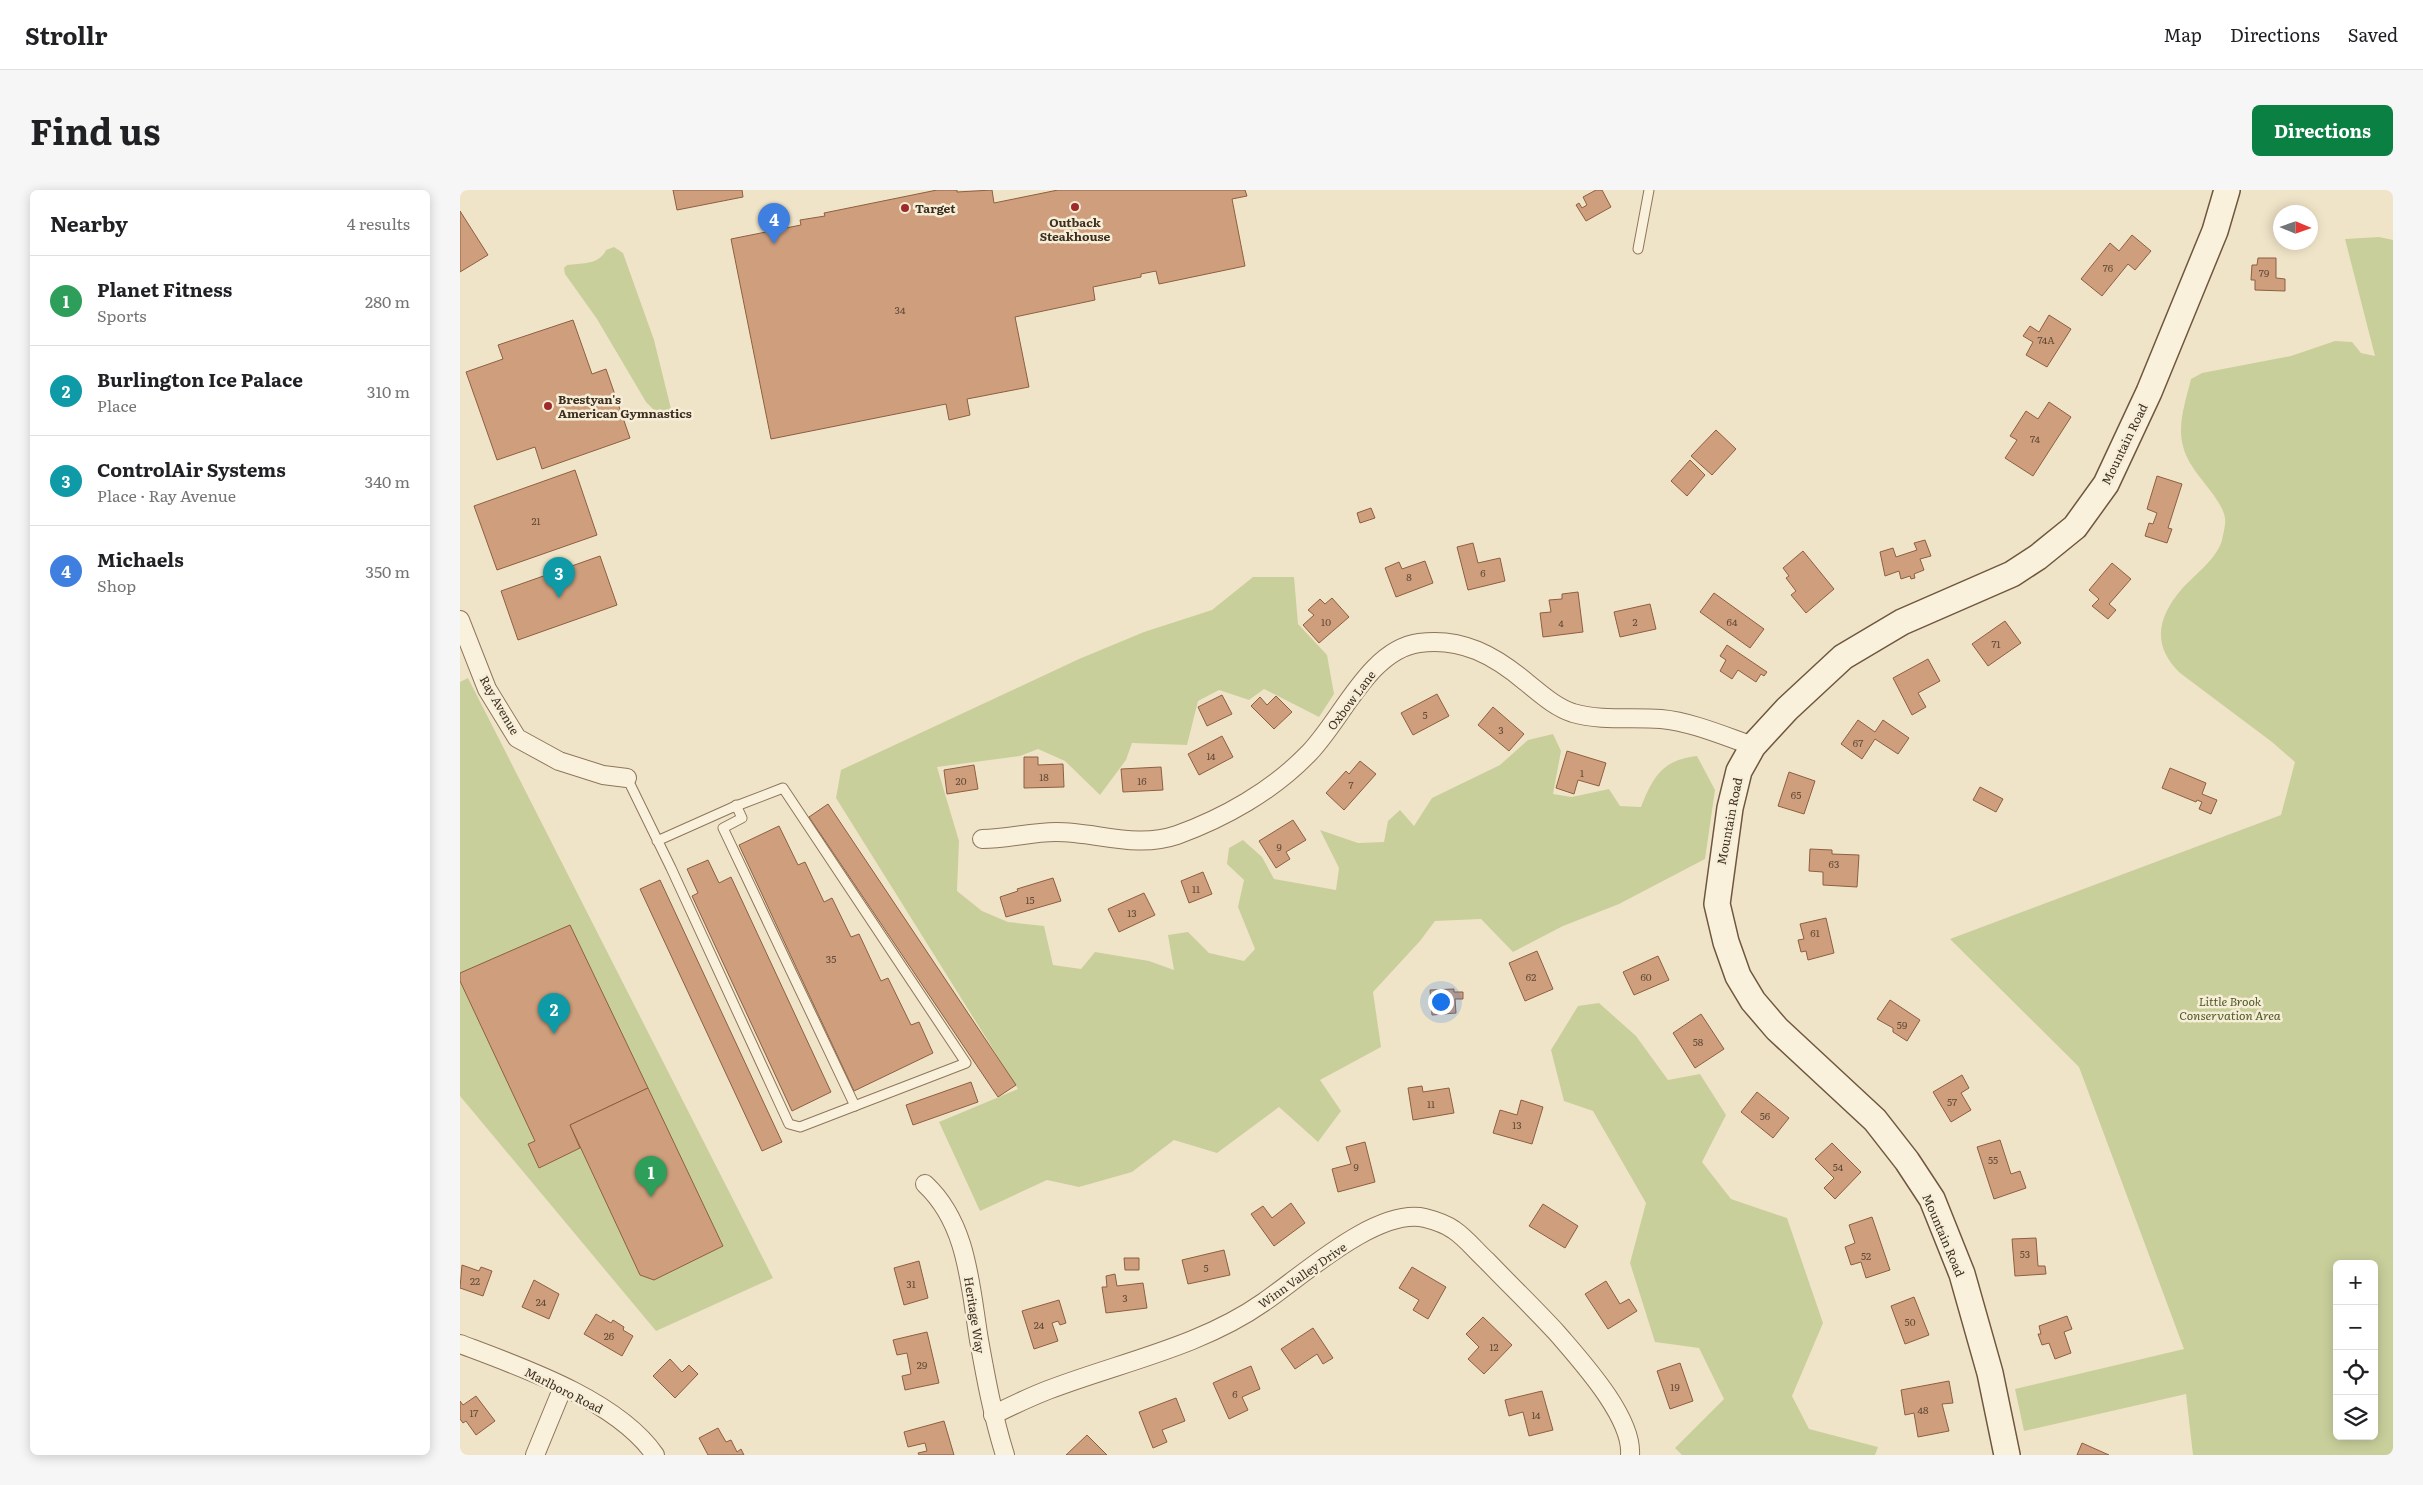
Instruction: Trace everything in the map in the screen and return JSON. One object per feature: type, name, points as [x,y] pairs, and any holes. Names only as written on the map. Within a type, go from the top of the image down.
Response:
[{"type":"street","name":"Mountain Road","points":[[2007,1455],[1990,1373],[1964,1283],[1932,1199],[1907,1161],[1875,1120],[1777,1029],[1753,1002],[1735,968],[1717,904],[1730,808],[1739,771],[1753,746],[1787,709],[1843,657],[1902,622],[2012,574],[2038,557],[2075,527],[2106,484],[2149,392],[2215,231],[2227,190]]},
{"type":"street","name":"Ray Avenue","points":[[460,620],[487,689],[517,738],[558,761],[603,775],[626,778]]},
{"type":"street","name":"Oxbow Lane","points":[[982,839],[1059,832],[1142,842],[1176,835],[1224,815],[1256,796],[1291,770],[1321,740],[1378,665],[1404,647],[1418,643],[1434,642],[1466,646],[1481,651],[1499,660],[1548,700],[1574,713],[1614,718],[1663,719],[1699,728],[1753,746]]},
{"type":"street","name":"Heritage Way","points":[[925,1184],[937,1195],[954,1226],[964,1253],[993,1414],[1005,1455]]},
{"type":"street","name":"Winn Valley Drive","points":[[993,1414],[1047,1390],[1137,1360],[1230,1324],[1264,1302],[1341,1246],[1386,1222],[1409,1217],[1425,1218],[1454,1230],[1536,1310],[1597,1379],[1621,1421],[1630,1446],[1630,1455]]},
{"type":"street","name":"Marlboro Road","points":[[460,1344],[563,1386],[623,1422],[638,1435],[655,1455]]},
{"type":"street","points":[[535,1455],[563,1386]]},
{"type":"lane","points":[[1638,249],[1649,190]]},
{"type":"lane","points":[[626,778],[658,841],[789,1124],[800,1127],[966,1063],[783,788],[736,806],[658,841]]},
{"type":"lane","points":[[736,806],[742,818],[723,828],[855,1106]]},
{"type":"green space","name":"Little Brook Conservation Area","points":[[2379,237],[2393,240],[2393,1455],[2193,1455],[2186,1394],[2024,1431],[2015,1389],[2184,1349],[2079,1067],[1950,939],[2281,815],[2295,762],[2272,742],[2180,673],[2165,653],[2162,642],[2161,632],[2167,611],[2181,590],[2215,554],[2222,540],[2225,523],[2225,518],[2218,501],[2186,456],[2181,438],[2185,404],[2191,379],[2202,373],[2291,356],[2335,341],[2352,342],[2361,353],[2375,356],[2345,239]]},
{"type":"green space","points":[[614,247],[623,253],[654,340],[673,417],[657,413],[646,402],[597,319],[565,274],[564,268],[567,265],[595,261],[606,250]]},
{"type":"green space","points":[[1253,577],[1294,577],[1298,624],[1327,655],[1334,694],[1319,717],[1264,689],[1249,700],[1219,690],[1198,701],[1187,745],[1132,743],[1126,760],[1100,795],[1065,761],[1038,749],[1020,756],[937,767],[959,841],[957,891],[982,911],[1008,922],[1044,926],[1053,965],[1081,969],[1095,952],[1149,961],[1174,970],[1168,935],[1188,932],[1209,953],[1244,961],[1255,949],[1238,907],[1244,880],[1227,864],[1229,848],[1243,840],[1262,857],[1274,879],[1336,890],[1339,868],[1320,830],[1358,843],[1384,842],[1388,821],[1400,810],[1414,826],[1432,798],[1500,765],[1528,740],[1553,734],[1561,751],[1553,794],[1572,797],[1609,789],[1620,806],[1641,807],[1650,787],[1660,772],[1675,761],[1697,756],[1715,790],[1705,859],[1619,904],[1563,926],[1513,952],[1481,919],[1435,921],[1420,941],[1373,992],[1381,1047],[1320,1080],[1341,1111],[1318,1142],[1279,1107],[1217,1153],[1174,1140],[1132,1172],[1079,1187],[1047,1180],[980,1211],[939,1122],[1018,1089],[836,798],[841,770],[1079,659],[1144,632],[1212,610]]},
{"type":"green space","points":[[468,678],[773,1278],[656,1331],[460,1096],[460,682]]},
{"type":"green space","points":[[1599,1003],[1636,1036],[1668,1080],[1700,1074],[1726,1115],[1702,1162],[1731,1199],[1787,1218],[1823,1323],[1792,1396],[1809,1429],[1878,1447],[1875,1455],[1682,1455],[1675,1448],[1724,1399],[1699,1348],[1655,1342],[1630,1263],[1646,1203],[1593,1111],[1564,1101],[1551,1050],[1578,1006]]},
{"type":"building","points":[[673,190],[742,190],[743,197],[677,210]]},
{"type":"building","points":[[937,190],[957,190],[957,192],[992,190],[994,203],[1058,190],[1245,190],[1247,196],[1232,199],[1245,266],[1159,284],[1156,271],[1141,274],[1141,277],[1093,287],[1095,300],[1015,317],[1029,387],[967,399],[970,415],[949,420],[946,404],[771,439],[731,239],[801,225],[800,220],[825,216],[824,213]]},
{"type":"building","points":[[1596,190],[1602,190],[1611,207],[1586,221],[1576,205],[1579,203],[1582,208],[1587,205],[1583,197]]},
{"type":"building","points":[[460,211],[488,255],[460,272]]},
{"type":"building","points":[[2132,235],[2151,251],[2135,270],[2128,264],[2102,296],[2081,279],[2110,243],[2119,251]]},
{"type":"building","points":[[2258,258],[2276,258],[2276,278],[2285,279],[2285,291],[2255,290],[2255,280],[2251,280],[2252,265],[2257,265]]},
{"type":"building","points":[[2049,315],[2071,329],[2047,367],[2026,355],[2033,342],[2023,336],[2030,326],[2039,332]]},
{"type":"building","name":"Brestyan's American Gymnastics","points":[[573,320],[592,374],[606,369],[630,438],[542,469],[535,447],[497,460],[466,372],[503,359],[498,345]]},
{"type":"building","points":[[2049,402],[2071,417],[2033,476],[2005,458],[2017,440],[2010,436],[2026,411],[2038,419]]},
{"type":"building","points":[[1716,430],[1736,449],[1712,475],[1691,456]]},
{"type":"building","points":[[1690,460],[1705,475],[1687,496],[1671,481]]},
{"type":"building","points":[[575,470],[597,535],[497,570],[474,506]]},
{"type":"building","points":[[2157,476],[2182,484],[2168,528],[2172,529],[2167,543],[2145,536],[2149,523],[2153,524],[2157,513],[2147,509]]},
{"type":"building","points":[[1371,508],[1375,518],[1360,523],[1357,513]]},
{"type":"building","points":[[1925,540],[1931,556],[1920,559],[1924,570],[1914,574],[1915,578],[1911,579],[1910,576],[1901,579],[1899,571],[1885,576],[1880,552],[1893,548],[1896,557],[1917,550],[1914,543]]},
{"type":"building","points":[[1473,543],[1478,563],[1500,558],[1505,581],[1468,590],[1457,547]]},
{"type":"building","points":[[1803,551],[1834,589],[1806,613],[1791,595],[1796,591],[1786,578],[1789,576],[1783,568]]},
{"type":"building","points":[[600,556],[617,605],[518,640],[501,591]]},
{"type":"building","points":[[1425,561],[1433,583],[1396,597],[1385,568],[1399,562],[1402,569]]},
{"type":"building","points":[[2112,563],[2131,579],[2109,604],[2116,610],[2108,619],[2092,606],[2099,599],[2089,590]]},
{"type":"building","points":[[1578,592],[1583,632],[1543,637],[1540,613],[1551,612],[1549,600],[1562,599],[1562,594]]},
{"type":"building","points":[[1714,593],[1764,629],[1750,648],[1700,612]]},
{"type":"building","points":[[1332,598],[1349,617],[1319,643],[1303,625],[1314,615],[1308,610],[1320,599],[1325,604]]},
{"type":"building","points":[[1650,604],[1656,629],[1620,637],[1614,612]]},
{"type":"building","points":[[2005,621],[2021,643],[1988,666],[1972,644]]},
{"type":"building","points":[[1727,645],[1767,672],[1764,676],[1761,674],[1756,682],[1738,670],[1732,679],[1720,671],[1726,660],[1720,656]]},
{"type":"building","points":[[1928,659],[1940,681],[1918,693],[1926,707],[1912,715],[1893,678]]},
{"type":"building","points":[[1437,694],[1449,716],[1413,735],[1401,713]]},
{"type":"building","points":[[1222,695],[1232,714],[1207,726],[1198,707]]},
{"type":"building","points":[[1276,696],[1292,712],[1274,729],[1251,706],[1260,697],[1267,705]]},
{"type":"building","points":[[1493,707],[1524,734],[1509,751],[1478,725]]},
{"type":"building","points":[[1858,720],[1875,732],[1883,720],[1909,738],[1898,754],[1875,739],[1862,759],[1841,744]]},
{"type":"building","points":[[1222,736],[1233,757],[1199,775],[1188,754]]},
{"type":"building","points":[[1567,751],[1606,763],[1599,786],[1578,780],[1574,794],[1556,788]]},
{"type":"building","points":[[1024,757],[1038,757],[1038,765],[1063,764],[1064,787],[1024,788]]},
{"type":"building","points":[[1360,761],[1376,774],[1344,810],[1326,793],[1346,771],[1349,774]]},
{"type":"building","points":[[974,765],[978,789],[947,794],[944,770]]},
{"type":"building","points":[[1161,767],[1163,790],[1123,792],[1121,769]]},
{"type":"building","points":[[2170,768],[2206,783],[2202,794],[2217,800],[2211,814],[2199,809],[2202,802],[2197,800],[2196,802],[2162,788]]},
{"type":"building","points":[[1789,772],[1815,781],[1804,814],[1778,806]]},
{"type":"building","points":[[1980,787],[2003,799],[1996,812],[1973,800]]},
{"type":"building","points":[[828,804],[1016,1085],[998,1097],[809,817]]},
{"type":"building","points":[[1293,820],[1306,840],[1286,852],[1290,859],[1276,868],[1259,841]]},
{"type":"building","points":[[779,826],[798,865],[805,862],[824,902],[832,898],[851,937],[859,934],[881,981],[888,978],[911,1025],[919,1022],[933,1053],[854,1091],[739,845]]},
{"type":"building","points":[[1810,849],[1832,850],[1832,854],[1859,855],[1857,887],[1823,885],[1823,872],[1809,871]]},
{"type":"building","points":[[708,860],[719,883],[731,877],[831,1092],[792,1111],[692,896],[698,893],[687,869]]},
{"type":"building","points":[[1203,872],[1212,894],[1189,903],[1181,881]]},
{"type":"building","points":[[1053,878],[1061,901],[1006,917],[1000,897],[1018,891],[1017,889]]},
{"type":"building","points":[[660,880],[782,1142],[762,1151],[640,889]]},
{"type":"building","points":[[1144,893],[1155,915],[1119,932],[1108,909]]},
{"type":"building","points":[[1826,918],[1834,953],[1808,960],[1806,951],[1801,952],[1798,940],[1804,939],[1800,924]]},
{"type":"building","points":[[570,925],[648,1088],[570,1125],[580,1148],[539,1168],[528,1144],[535,1141],[460,981],[460,973]]},
{"type":"building","points":[[1537,951],[1553,989],[1525,1001],[1509,963]]},
{"type":"building","points":[[1658,956],[1669,980],[1634,995],[1623,972]]},
{"type":"building","points":[[1454,989],[1454,992],[1463,992],[1463,999],[1455,999],[1456,1013],[1432,1015],[1430,990]]},
{"type":"building","points":[[1890,1000],[1920,1020],[1907,1041],[1893,1032],[1893,1028],[1877,1019]]},
{"type":"building","points":[[1701,1014],[1724,1049],[1695,1068],[1673,1033]]},
{"type":"building","points":[[1962,1075],[1969,1088],[1961,1093],[1971,1110],[1951,1122],[1933,1092]]},
{"type":"building","points":[[971,1082],[978,1102],[913,1125],[906,1105]]},
{"type":"building","points":[[1422,1086],[1423,1092],[1449,1088],[1454,1113],[1413,1120],[1408,1088]]},
{"type":"building","points":[[648,1088],[723,1246],[654,1280],[640,1275],[570,1125]]},
{"type":"building","points":[[1757,1092],[1789,1118],[1773,1138],[1741,1112]]},
{"type":"building","points":[[1521,1100],[1543,1107],[1532,1144],[1493,1133],[1500,1110],[1517,1115]]},
{"type":"building","points":[[2000,1140],[2011,1174],[2020,1171],[2026,1188],[1994,1199],[1977,1147]]},
{"type":"building","points":[[1365,1142],[1375,1182],[1338,1192],[1332,1169],[1351,1164],[1346,1147]]},
{"type":"building","points":[[1832,1143],[1861,1172],[1835,1199],[1824,1188],[1834,1178],[1815,1159]]},
{"type":"building","points":[[1291,1203],[1305,1223],[1274,1246],[1251,1214],[1263,1206],[1272,1218]]},
{"type":"building","points":[[1543,1204],[1578,1226],[1565,1248],[1529,1226]]},
{"type":"building","points":[[1872,1217],[1890,1270],[1866,1278],[1861,1262],[1851,1265],[1845,1247],[1855,1243],[1849,1225]]},
{"type":"building","points":[[2036,1238],[2038,1266],[2045,1266],[2046,1274],[2015,1276],[2012,1239]]},
{"type":"building","points":[[1224,1250],[1230,1275],[1188,1284],[1182,1260]]},
{"type":"building","points":[[1124,1258],[1139,1258],[1139,1270],[1125,1270]]},
{"type":"building","points":[[919,1261],[928,1298],[904,1305],[894,1268]]},
{"type":"building","points":[[462,1265],[479,1271],[481,1267],[492,1271],[483,1296],[460,1288]]},
{"type":"building","points":[[1412,1267],[1446,1287],[1428,1319],[1413,1310],[1419,1300],[1399,1288]]},
{"type":"building","points":[[1115,1274],[1117,1286],[1143,1283],[1147,1308],[1106,1313],[1102,1287],[1107,1287],[1106,1276]]},
{"type":"building","points":[[534,1280],[559,1294],[549,1319],[522,1307]]},
{"type":"building","points":[[1606,1281],[1620,1304],[1629,1299],[1637,1311],[1608,1329],[1585,1294]]},
{"type":"building","points":[[1914,1297],[1929,1335],[1905,1344],[1891,1306]]},
{"type":"building","points":[[1059,1300],[1066,1323],[1060,1325],[1058,1321],[1052,1323],[1058,1341],[1034,1349],[1022,1311]]},
{"type":"building","points":[[596,1314],[611,1323],[613,1320],[624,1327],[623,1330],[633,1336],[622,1356],[584,1334]]},
{"type":"building","points":[[2067,1316],[2072,1329],[2064,1332],[2071,1353],[2055,1359],[2049,1343],[2042,1345],[2038,1334],[2041,1334],[2039,1326]]},
{"type":"building","points":[[1483,1317],[1512,1345],[1484,1374],[1468,1359],[1479,1347],[1466,1334]]},
{"type":"building","points":[[1313,1328],[1333,1358],[1323,1364],[1317,1354],[1295,1369],[1281,1349]]},
{"type":"building","points":[[927,1332],[939,1383],[905,1390],[902,1376],[911,1374],[907,1353],[897,1355],[893,1340]]},
{"type":"building","points":[[670,1359],[682,1372],[689,1365],[698,1374],[675,1398],[653,1376]]},
{"type":"building","points":[[1680,1363],[1693,1401],[1670,1409],[1657,1371]]},
{"type":"building","points":[[1251,1366],[1260,1389],[1242,1397],[1248,1410],[1229,1419],[1213,1383]]},
{"type":"building","points":[[1949,1381],[1953,1403],[1942,1404],[1949,1431],[1918,1437],[1914,1413],[1905,1415],[1901,1390]]},
{"type":"building","points":[[1542,1391],[1553,1430],[1529,1436],[1523,1412],[1509,1416],[1505,1400]]},
{"type":"building","points":[[476,1396],[495,1421],[476,1435],[466,1421],[463,1423],[460,1419],[460,1401],[463,1405]]},
{"type":"building","points":[[1176,1398],[1185,1421],[1162,1430],[1167,1442],[1153,1448],[1139,1412]]},
{"type":"building","points":[[944,1421],[954,1455],[919,1455],[918,1453],[927,1451],[925,1443],[908,1447],[904,1432]]},
{"type":"building","points":[[718,1428],[726,1442],[731,1440],[737,1452],[741,1449],[744,1455],[708,1455],[699,1438]]},
{"type":"building","points":[[1087,1435],[1107,1455],[1066,1455]]},
{"type":"building","points":[[2082,1443],[2109,1455],[2077,1455]]},
{"type":"place","name":"Outback Steakhouse","points":[[1075,207]]},
{"type":"place","name":"Target","points":[[905,208]]},
{"type":"place","name":"Michaels","points":[[774,244]]},
{"type":"place","name":"Brestyan's American Gymnastics","points":[[548,406]]},
{"type":"place","name":"ControlAir Systems","points":[[559,598]]},
{"type":"place","name":"Burlington Ice Palace","points":[[554,1034]]},
{"type":"place","name":"Planet Fitness","points":[[651,1197]]}]
